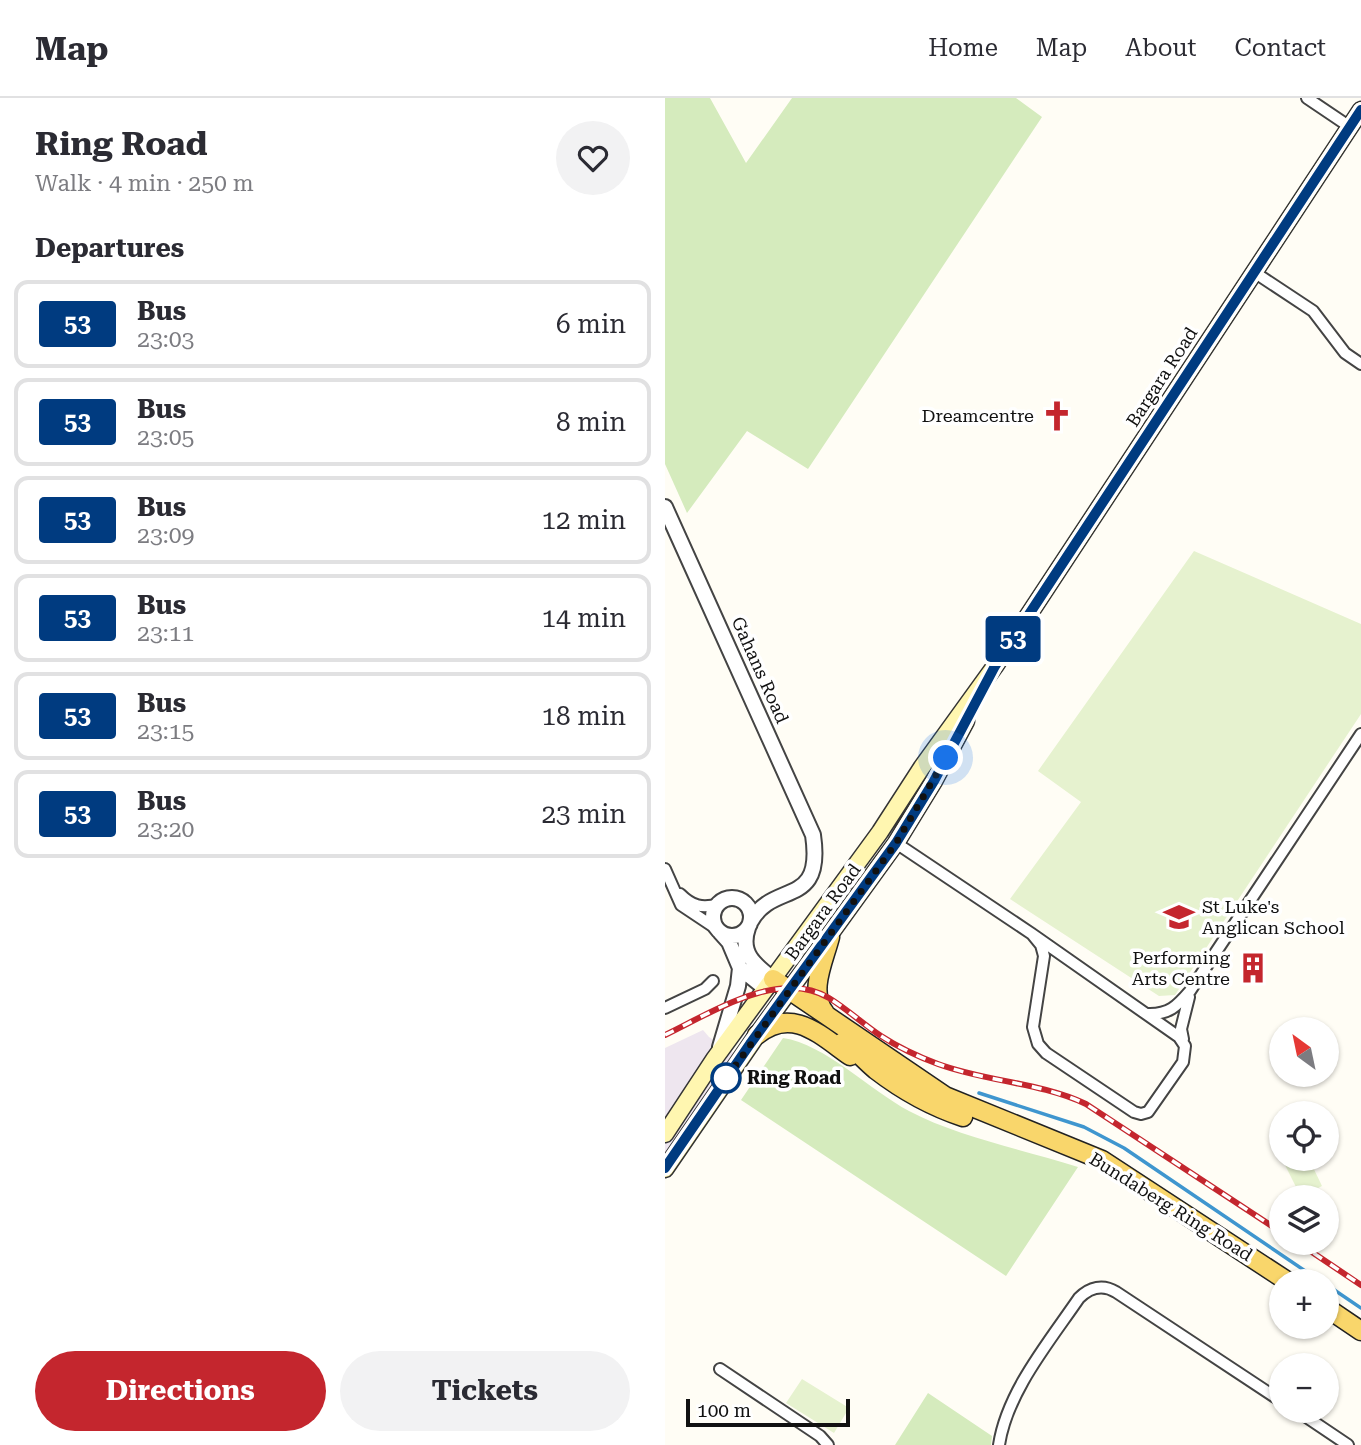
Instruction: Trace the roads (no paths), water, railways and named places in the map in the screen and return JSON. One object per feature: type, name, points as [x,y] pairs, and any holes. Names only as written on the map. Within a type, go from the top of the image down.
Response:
[{"type":"main road","name":"Bargara Road","points":[[665,1134],[715,1058],[880,832],[922,767],[995,666],[1361,110]]},
{"type":"main road","name":"Bargara Road","points":[[665,1168],[896,843],[934,781],[995,666]]},
{"type":"main road","points":[[880,832],[896,843]]},
{"type":"main road","points":[[827,1016],[819,1004],[816,992],[830,937]]},
{"type":"main road","name":"Bundaberg Ring Road","points":[[770,984],[827,1016],[945,1096],[1085,1152],[1118,1169],[1269,1269]]},
{"type":"main road","name":"Bundaberg Ring Road","points":[[787,994],[858,1051],[874,1069],[911,1093],[960,1116],[1010,1132],[1052,1139]]},
{"type":"main road","points":[[757,1035],[771,1025],[791,1022],[814,1030],[859,1063],[874,1069]]},
{"type":"main road","points":[[1339,1316],[1361,1331]]},
{"type":"street","points":[[1307,98],[1350,127]]},
{"type":"street","points":[[1254,272],[1313,311],[1345,353],[1361,364]]},
{"type":"street","name":"Gahans Road","points":[[665,507],[807,819],[815,850]]},
{"type":"street","points":[[1147,1014],[1167,1013],[1190,991],[1361,734]]},
{"type":"street","points":[[896,843],[1032,934],[1175,1033],[1184,1042]]},
{"type":"street","points":[[670,880],[680,894],[703,908],[728,899],[754,899],[789,886],[807,871],[814,859],[815,850]]},
{"type":"street","points":[[665,869],[681,905],[728,936],[737,936],[761,909],[797,889],[809,877],[814,867],[815,850]]},
{"type":"street","points":[[739,900],[749,908],[750,924],[745,943],[747,955],[770,984]]},
{"type":"street","points":[[715,1058],[722,1043],[738,986],[740,968],[729,942],[713,919],[719,904]]},
{"type":"street","points":[[1032,934],[1041,945],[1044,956],[1033,1027],[1038,1044],[1046,1053],[1134,1112],[1141,1114],[1151,1109],[1184,1062],[1186,1050],[1181,1029],[1190,991]]},
{"type":"street","points":[[740,968],[770,984]]},
{"type":"street","points":[[665,1008],[705,989],[713,981]]},
{"type":"street","points":[[999,1445],[1003,1422],[1013,1398],[1079,1298],[1093,1283],[1111,1289],[1269,1393]]},
{"type":"street","points":[[720,1369],[820,1436],[828,1445]]},
{"type":"street","points":[[1315,1423],[1348,1445]]},
{"type":"waterway","points":[[979,1093],[1084,1127],[1124,1148],[1302,1269]]},
{"type":"waterway","points":[[1339,1293],[1361,1308]]},
{"type":"railway","points":[[665,1035],[745,997],[789,988],[809,990],[829,998],[874,1031],[909,1052],[957,1070],[1050,1091],[1086,1104],[1269,1224]]},
{"type":"railway","points":[[1316,1255],[1361,1285]]},
{"type":"place","name":"Dreamcentre","points":[[1057,416]]},
{"type":"place","name":"St Luke's Anglican School","points":[[1179,917]]},
{"type":"place","name":"Performing Arts Centre","points":[[1253,968]]},
{"type":"place","name":"Ring Road","points":[[726,1078]]}]
